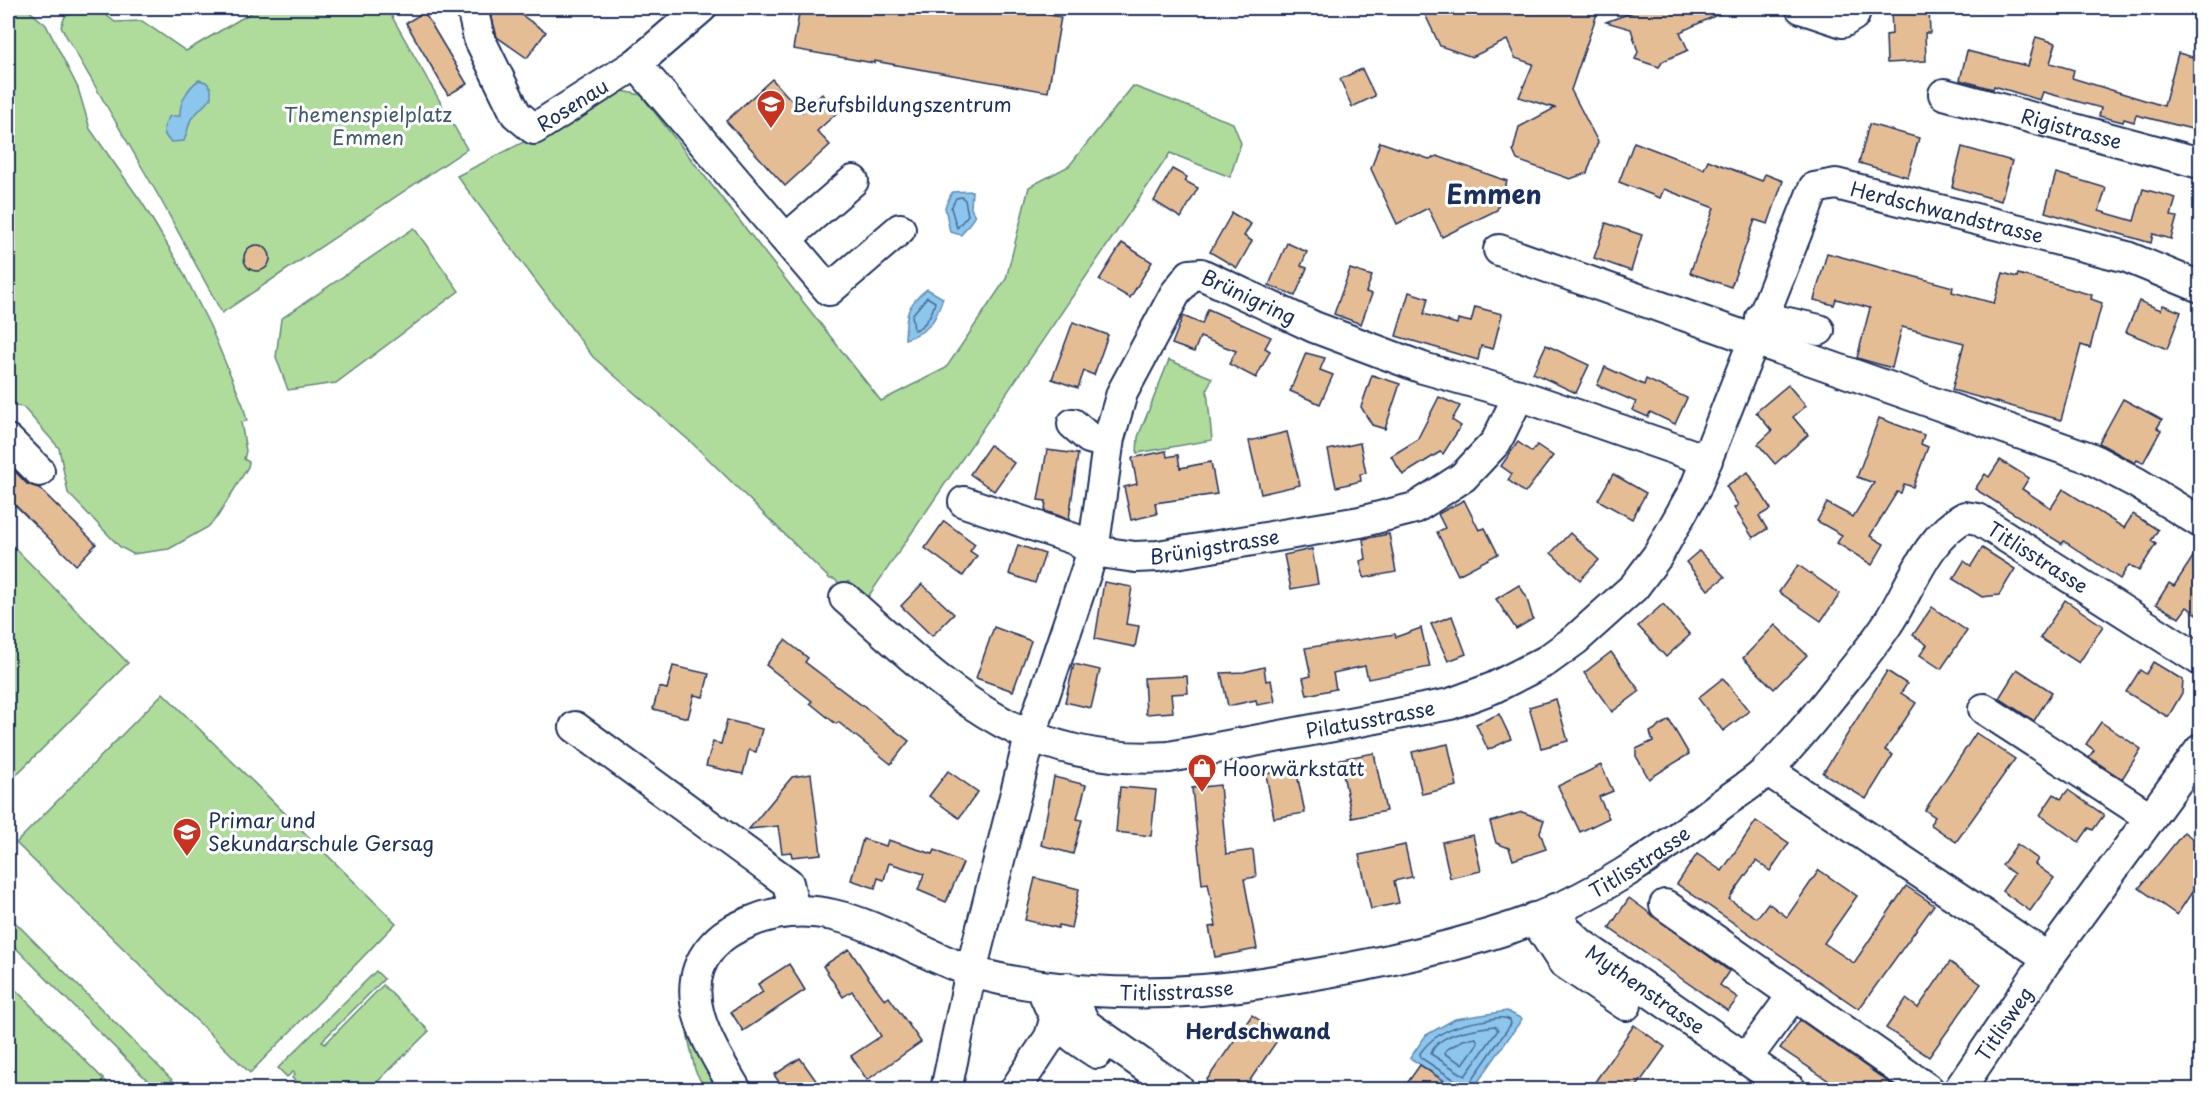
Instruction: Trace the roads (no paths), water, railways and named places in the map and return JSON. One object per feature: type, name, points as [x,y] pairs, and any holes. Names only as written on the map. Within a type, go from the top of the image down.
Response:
[{"type":"street","name":"Rosenau","points":[[472,8],[479,38],[516,114],[534,129],[636,64]]},
{"type":"street","points":[[701,8],[636,64],[829,290],[900,229]]},
{"type":"street","points":[[1801,8],[1843,22],[1854,15],[1855,8]]},
{"type":"street","name":"Rigistrasse","points":[[1944,94],[2200,163]]},
{"type":"street","points":[[786,239],[853,181]]},
{"type":"street","name":"Herdschwandstrasse","points":[[1757,328],[1814,188],[1836,184],[2117,255],[2200,287]]},
{"type":"street","points":[[1499,250],[1757,328],[2090,458],[2137,483],[2200,522]]},
{"type":"street","name":"Brünigring","points":[[1093,551],[1108,443],[1122,393],[1175,294],[1190,275],[1201,274],[1314,327],[1423,368],[1519,395]]},
{"type":"street","points":[[1757,328],[1819,329]]},
{"type":"street","name":"Pilatusstrasse","points":[[845,598],[948,688],[972,706],[1030,737],[1079,751],[1140,758],[1169,757],[1386,718],[1450,704],[1483,692],[1546,661],[1575,640],[1634,587],[1658,555],[1682,516],[1707,460],[1757,328]]},
{"type":"street","points":[[1519,395],[1707,460]]},
{"type":"street","name":"Brünigstrasse","points":[[1093,551],[1135,557],[1158,556],[1360,522],[1414,508],[1463,477],[1496,442],[1519,395]]},
{"type":"street","points":[[1073,424],[1089,438],[1108,443]]},
{"type":"street","points":[[8,440],[39,471]]},
{"type":"street","points":[[946,1089],[971,971],[1030,737],[1093,551],[1074,539],[964,502]]},
{"type":"street","name":"Titlisstrasse","points":[[736,1089],[704,1030],[696,1006],[696,979],[704,957],[723,934],[762,917],[794,910],[829,914],[880,931],[971,971],[1054,987],[1162,993],[1267,982],[1442,948],[1544,913],[1592,891],[1678,838],[1767,770],[1827,702],[1888,624],[1940,534],[1965,517],[1978,519],[2200,660]]},
{"type":"street","points":[[1984,709],[2151,818]]},
{"type":"street","points":[[575,727],[789,883],[794,910]]},
{"type":"street","points":[[1767,770],[2048,958],[2200,750]]},
{"type":"street","points":[[1665,905],[1929,1089]]},
{"type":"street","points":[[1544,913],[1563,962],[1626,1005]]},
{"type":"street","name":"Mythenstrasse","points":[[1544,913],[1581,944],[1791,1089]]},
{"type":"street","name":"Titlisweg","points":[[1959,1089],[2048,958]]},
{"type":"street","points":[[1015,1089],[1050,1037],[1055,1020],[1054,987]]},
{"type":"street","points":[[1054,987],[1085,1024],[1179,1089]]},
{"type":"street","points":[[1746,1059],[1794,994]]},
{"type":"street","points":[[1055,1020],[1073,1038],[1121,1068]]},
{"type":"water","points":[[199,80],[206,82],[211,88],[211,98],[191,119],[184,141],[171,142],[164,130],[166,123],[170,116],[180,116],[185,96]]},
{"type":"water","points":[[972,191],[971,208],[975,216],[961,235],[950,232],[945,207],[952,192]]},
{"type":"water","points":[[927,289],[943,298],[937,314],[930,325],[920,333],[905,339],[906,323],[911,306]]},
{"type":"water","points":[[1507,1011],[1522,1019],[1473,1089],[1458,1089],[1410,1058],[1426,1035],[1455,1019]]},
{"type":"place","name":"Berufsbildungszentrum","points":[[771,130]]},
{"type":"place","name":"Hoorwärkstatt","points":[[1202,794]]},
{"type":"place","name":"Primar und Sekundarschule Gersag","points":[[187,858]]},
{"type":"district","name":"Emmen","points":[[1494,193]]},
{"type":"district","name":"Herdschwand","points":[[1258,1030]]},
{"type":"park label","name":"Themenspielplatz Emmen","points":[[368,126]]}]
